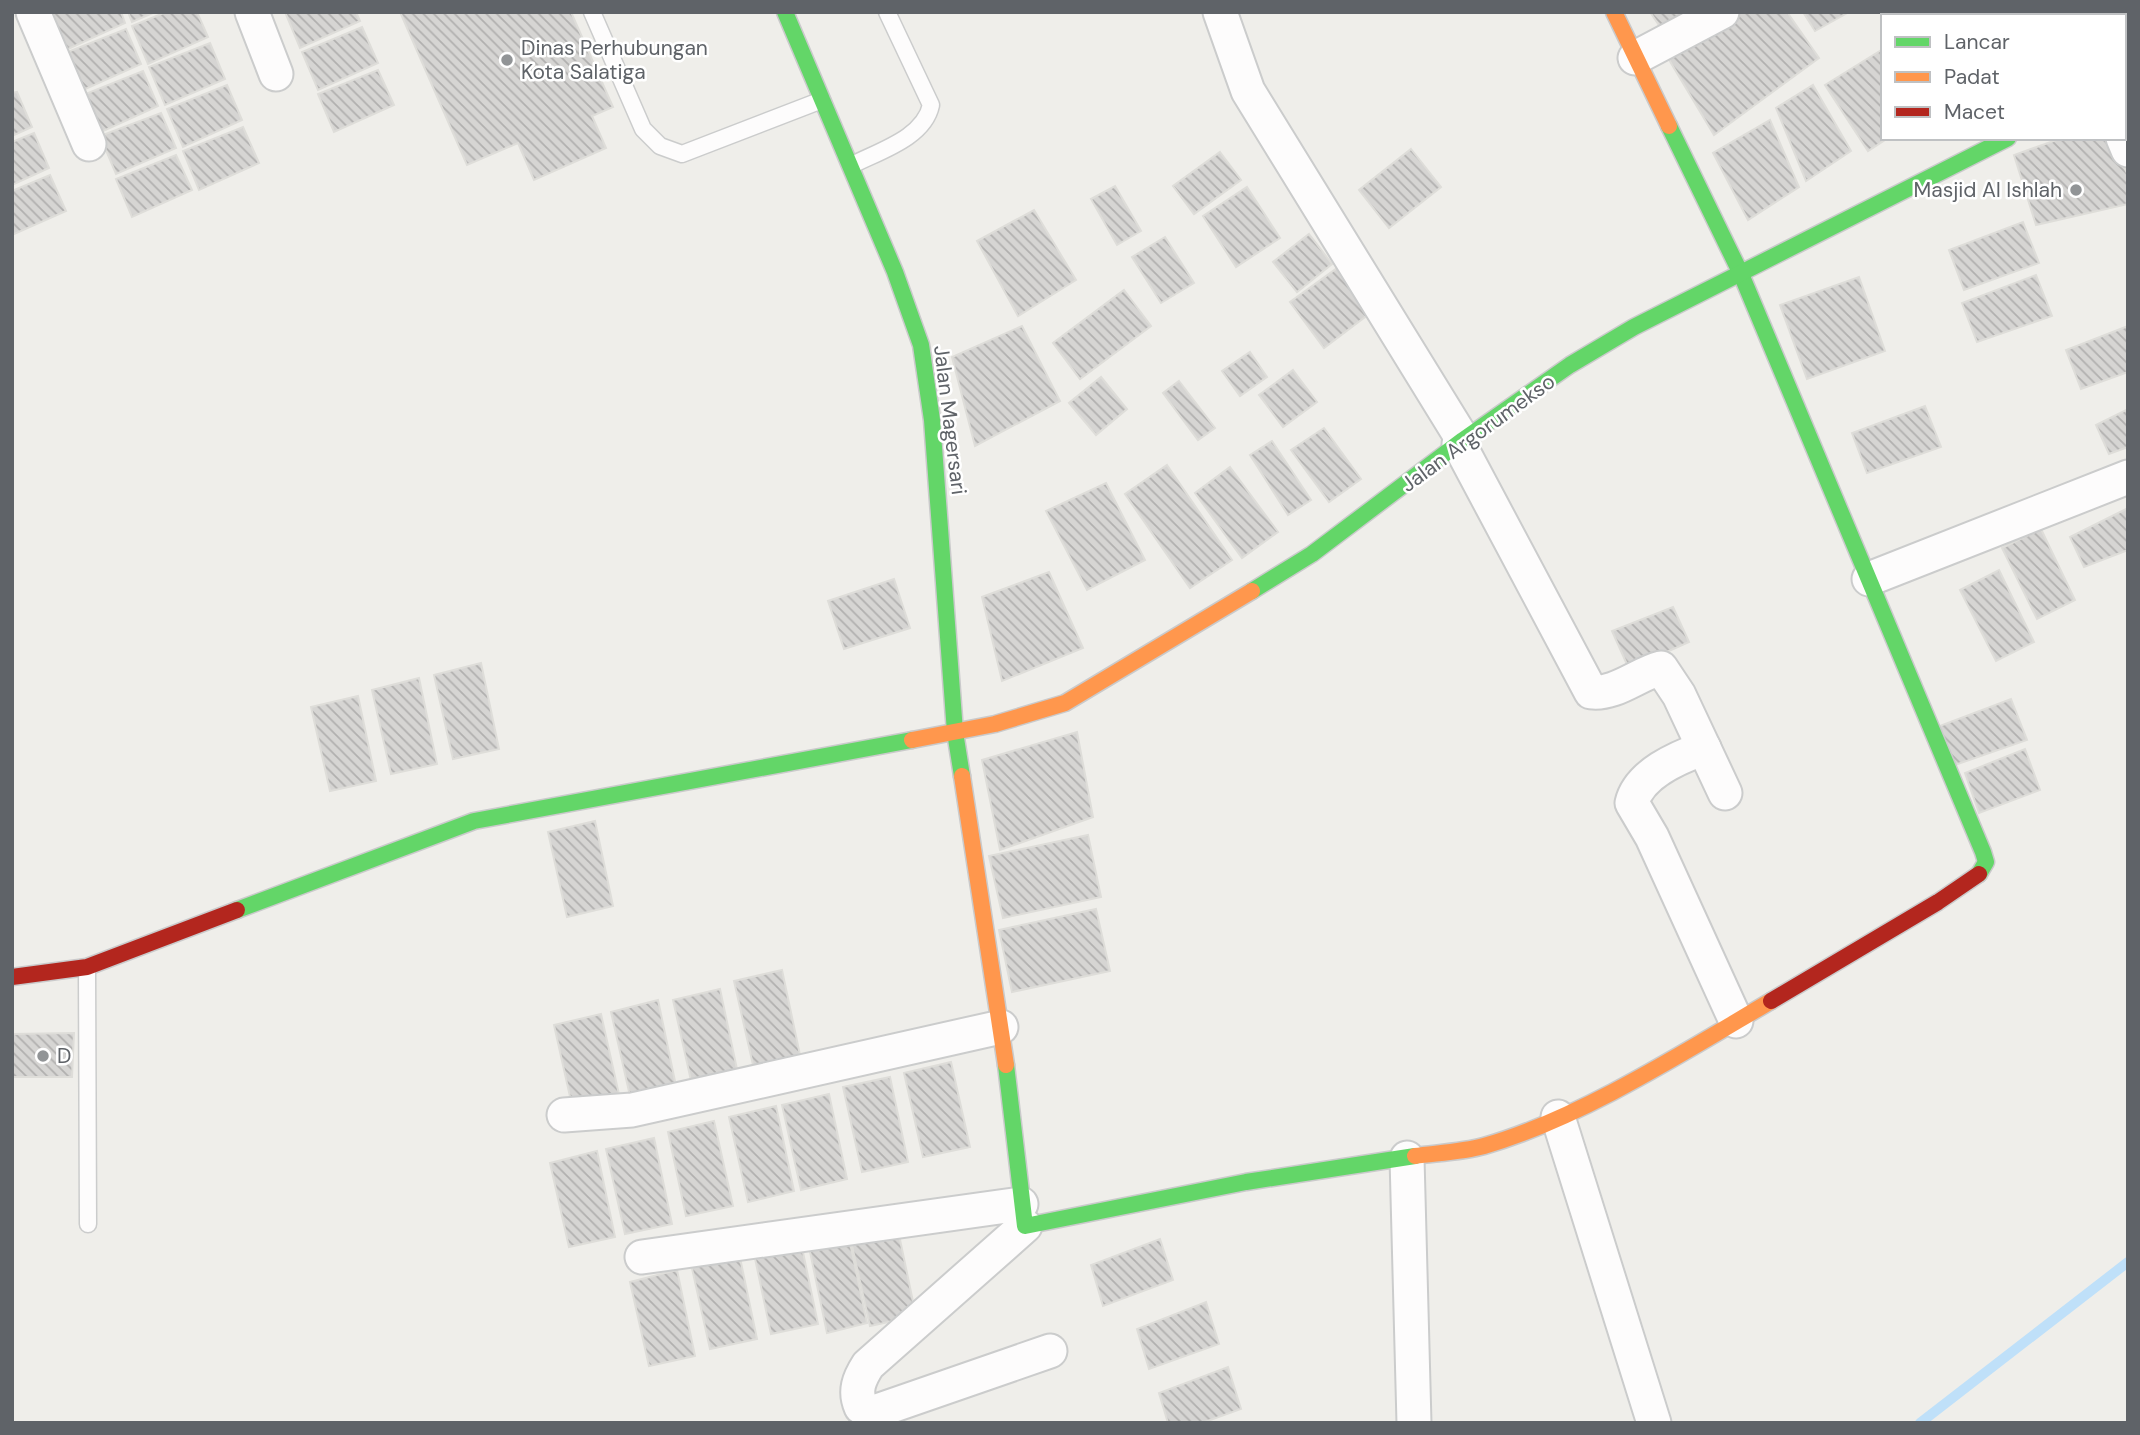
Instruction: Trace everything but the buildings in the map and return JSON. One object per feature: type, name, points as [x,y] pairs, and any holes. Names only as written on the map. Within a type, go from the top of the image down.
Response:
[{"type":"street","points":[[33,12],[89,144]]},
{"type":"street","points":[[252,12],[276,75]]},
{"type":"street","name":"Jalan Magersari","points":[[785,12],[852,166],[921,345],[932,419],[956,732],[1001,1027],[1023,1215]]},
{"type":"street","points":[[1220,12],[1248,91],[1461,442],[1591,692],[1605,694],[1642,673],[1661,668],[1679,695],[1725,793]]},
{"type":"street","points":[[642,1257],[1023,1215],[1483,1146],[1558,1117],[1676,1057],[1938,902],[1983,872],[1986,862],[1741,274],[1614,12]]},
{"type":"street","points":[[1635,58],[1722,12]]},
{"type":"street","name":"Jalan Argorumekso","points":[[12,977],[87,967],[474,821],[956,732],[1026,716],[1065,703],[1121,672],[1312,554],[1461,442],[1570,365],[1634,327],[2004,140]]},
{"type":"street","points":[[1869,579],[2128,477]]},
{"type":"street","points":[[1704,748],[1679,758],[1636,788],[1632,803],[1652,837],[1736,1021]]},
{"type":"street","points":[[564,1115],[632,1110],[1001,1027]]},
{"type":"street","points":[[1558,1117],[1654,1423]]},
{"type":"street","points":[[1407,1158],[1414,1423]]},
{"type":"street","points":[[1023,1215],[868,1365],[859,1379],[858,1399],[861,1407],[874,1412],[1050,1351]]},
{"type":"lane","points":[[592,12],[643,129],[660,146],[682,154],[822,100]]},
{"type":"lane","points":[[852,166],[916,131],[929,118],[931,105],[887,12]]},
{"type":"lane","points":[[87,967],[88,1224]]},
{"type":"waterway","points":[[1920,1423],[2128,1262]]},
{"type":"traffic: fast","points":[[785,12],[895,272],[921,345],[932,420],[955,732],[962,776]]},
{"type":"traffic: fast","points":[[1669,126],[1741,274],[1983,852],[1986,862],[1979,874]]},
{"type":"traffic: fast","points":[[1252,591],[1312,554],[1463,440],[1570,365],[1634,327],[2004,140]]},
{"type":"traffic: fast","points":[[237,910],[474,821],[912,740]]},
{"type":"traffic: fast","points":[[1006,1065],[1025,1226],[1246,1182],[1415,1156]]},
{"type":"traffic: slow","points":[[1614,12],[1669,126]]},
{"type":"traffic: slow","points":[[912,740],[995,724],[1065,703],[1252,591]]},
{"type":"traffic: slow","points":[[962,776],[1006,1065]]},
{"type":"traffic: slow","points":[[1415,1156],[1484,1146],[1557,1119],[1668,1062],[1771,1001]]},
{"type":"traffic: jam","points":[[1771,1001],[1938,902],[1979,874]]},
{"type":"traffic: jam","points":[[12,977],[87,967],[237,910]]},
{"type":"place","name":"Dinas Perhubungan Kota Salatiga","points":[[507,60]]},
{"type":"place","name":"Masjid Al Ishlah","points":[[2076,190]]},
{"type":"place","name":"D","points":[[43,1056]]}]
